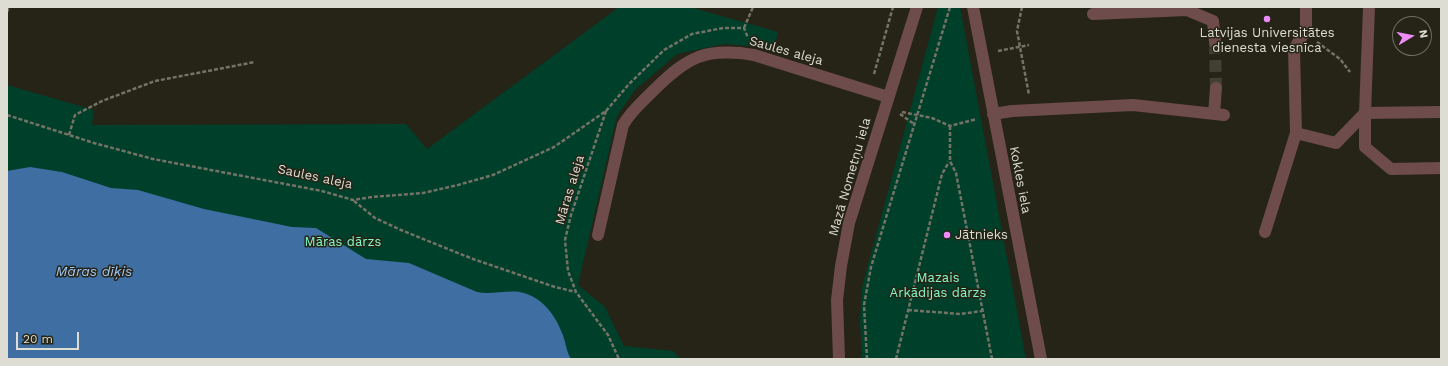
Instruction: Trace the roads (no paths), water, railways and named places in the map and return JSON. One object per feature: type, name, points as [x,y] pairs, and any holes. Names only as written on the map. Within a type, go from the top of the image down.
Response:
[{"type":"street","name":"Mazā Nometņu iela","points":[[839,359],[837,300],[841,266],[849,223],[917,7]]},
{"type":"street","name":"Kokles iela","points":[[973,7],[1041,359]]},
{"type":"street","points":[[1265,232],[1296,133],[1294,49],[1306,30],[1306,7]]},
{"type":"street","points":[[1369,7],[1365,147],[1391,168],[1441,168]]},
{"type":"street","points":[[1094,14],[1187,10],[1213,21],[1215,42]]},
{"type":"street","name":"Saules aleja","points":[[598,235],[623,125],[628,116],[669,75],[684,64],[701,55],[732,51],[754,55],[888,97]]},
{"type":"street","points":[[993,114],[1032,110],[1133,105],[1219,115],[1216,88]]},
{"type":"street","points":[[1296,133],[1336,143],[1365,113],[1441,112]]},
{"type":"water","name":"Māras dīķis","points":[[30,167],[62,172],[111,188],[138,190],[204,209],[292,227],[316,228],[366,259],[409,263],[477,292],[520,292],[528,294],[541,302],[555,319],[571,359],[7,359],[7,171]]},
{"type":"tunnel","points":[[1215,42],[1216,88]]},
{"type":"place","name":"Latvijas Universitātes dienesta viesnīca","points":[[1267,19]]},
{"type":"place","name":"Jātnieks","points":[[947,235]]},
{"type":"park label","name":"Māras dārzs","points":[[343,242]]},
{"type":"park label","name":"Mazais Arkādijas dārzs","points":[[938,286]]}]
